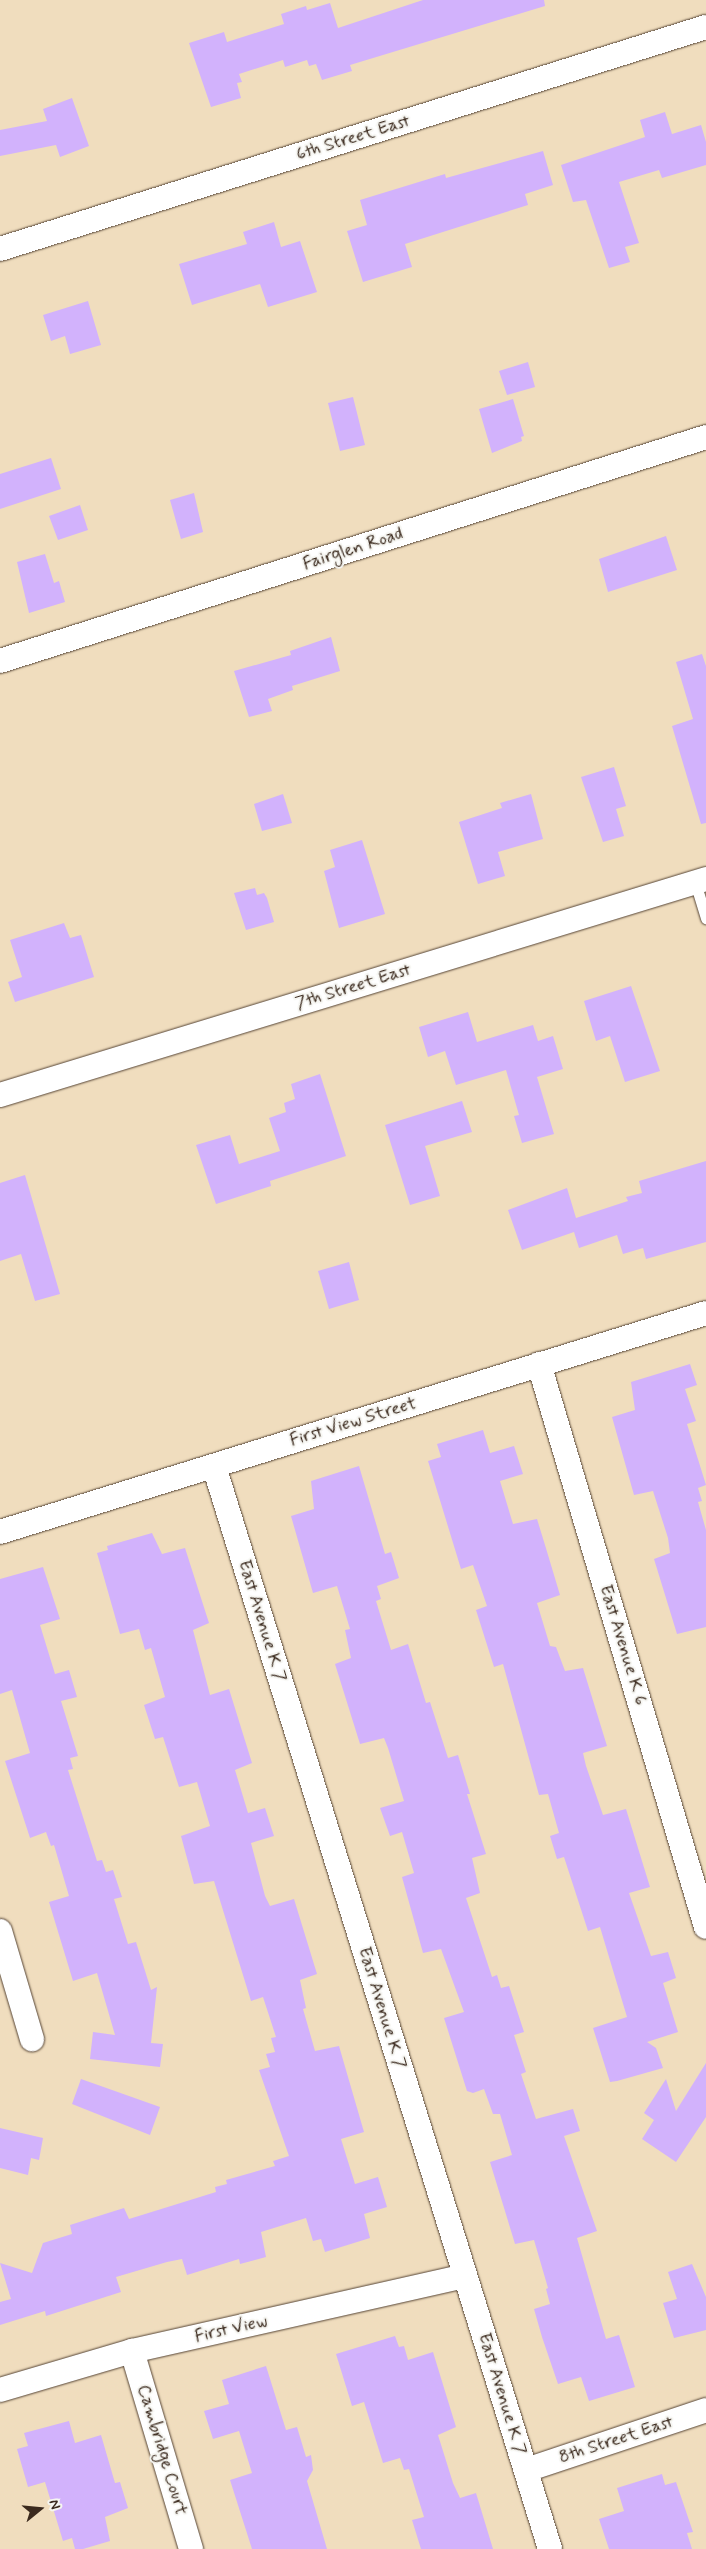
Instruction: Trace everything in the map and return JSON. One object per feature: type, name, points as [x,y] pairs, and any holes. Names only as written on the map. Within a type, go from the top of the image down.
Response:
[{"type":"street","name":"6th Street East","points":[[0,249],[706,27]]},
{"type":"street","name":"Fairglen Road","points":[[0,661],[706,437]]},
{"type":"street","name":"7th Street East","points":[[0,1096],[701,880]]},
{"type":"street","name":"First View Street","points":[[0,1532],[706,1313]]},
{"type":"street","name":"East Avenue K 6","points":[[539,1364],[706,1926]]},
{"type":"street","name":"East Avenue K 7","points":[[214,1466],[550,2549]]},
{"type":"street","points":[[0,1931],[32,2040]]},
{"type":"street","name":"First View","points":[[0,2390],[132,2351],[464,2276]]},
{"type":"street","name":"Cambridge Court","points":[[132,2351],[191,2549]]},
{"type":"street","name":"8th Street East","points":[[526,2470],[706,2410]]},
{"type":"lane","points":[[701,880],[706,918]]},
{"type":"building","points":[[423,0],[544,0],[545,6],[350,65],[352,71],[322,80],[316,64],[309,66],[307,60],[285,67],[283,60],[239,74],[242,82],[237,83],[241,98],[211,107],[189,43],[224,32],[227,42],[284,24],[281,14],[306,6],[307,10],[330,3],[338,28]]},
{"type":"building","points":[[72,98],[89,146],[60,157],[56,145],[0,156],[0,130],[47,121],[43,109]]},
{"type":"building","points":[[665,112],[672,134],[701,125],[706,142],[706,165],[662,178],[659,170],[619,182],[639,243],[625,247],[630,262],[609,268],[586,200],[573,202],[561,165],[645,137],[640,120]]},
{"type":"building","points":[[543,151],[553,185],[525,194],[528,205],[405,244],[412,267],[363,282],[347,231],[367,225],[360,200],[445,174],[446,178]]},
{"type":"building","points":[[274,222],[281,247],[300,241],[317,292],[268,307],[260,284],[192,305],[179,264],[247,244],[243,232]]},
{"type":"building","points":[[88,301],[101,345],[70,354],[65,336],[51,341],[43,315]]},
{"type":"building","points":[[528,362],[535,387],[507,395],[499,371]]},
{"type":"building","points":[[353,397],[365,445],[340,451],[328,403]]},
{"type":"building","points":[[513,399],[524,436],[521,437],[522,441],[492,453],[479,409]]},
{"type":"building","points":[[51,458],[61,489],[0,509],[0,474]]},
{"type":"building","points":[[194,493],[203,532],[181,539],[170,500]]},
{"type":"building","points":[[80,505],[88,530],[58,540],[49,516]]},
{"type":"building","points":[[666,536],[677,570],[608,592],[599,559]]},
{"type":"building","points":[[45,554],[54,583],[59,581],[65,602],[29,613],[17,562]]},
{"type":"building","points":[[331,637],[340,671],[292,686],[293,690],[268,699],[272,711],[249,717],[234,671],[291,655],[290,651]]},
{"type":"building","points":[[702,654],[706,666],[706,823],[701,824],[672,726],[693,719],[676,662]]},
{"type":"building","points":[[614,767],[626,806],[616,809],[624,836],[603,842],[581,777]]},
{"type":"building","points":[[283,794],[292,823],[262,831],[254,804]]},
{"type":"building","points":[[531,794],[543,839],[498,852],[505,876],[478,884],[459,822],[502,808],[500,803]]},
{"type":"building","points":[[362,840],[385,914],[339,928],[324,871],[335,867],[330,850]]},
{"type":"building","points":[[255,888],[257,895],[264,893],[267,898],[274,922],[246,930],[234,893]]},
{"type":"building","points":[[64,923],[70,938],[81,935],[94,977],[15,1002],[8,982],[22,977],[10,940]]},
{"type":"building","points":[[631,986],[660,1071],[625,1082],[610,1036],[596,1041],[584,1001]]},
{"type":"building","points":[[468,1012],[477,1042],[533,1025],[538,1041],[553,1036],[563,1069],[537,1077],[554,1134],[522,1143],[514,1116],[519,1115],[506,1070],[456,1085],[445,1051],[428,1057],[419,1027]]},
{"type":"building","points":[[320,1074],[346,1156],[270,1181],[271,1186],[216,1204],[196,1145],[230,1135],[239,1164],[280,1151],[269,1118],[286,1112],[284,1103],[295,1099],[291,1084]]},
{"type":"building","points":[[462,1101],[472,1132],[425,1146],[440,1196],[410,1205],[385,1125]]},
{"type":"building","points":[[706,1161],[706,1242],[646,1259],[643,1248],[623,1254],[617,1235],[579,1248],[574,1232],[522,1250],[508,1210],[567,1188],[576,1218],[628,1201],[626,1197],[642,1193],[639,1181]]},
{"type":"building","points":[[25,1175],[60,1294],[35,1301],[21,1254],[0,1261],[0,1183]]},
{"type":"building","points":[[349,1262],[359,1300],[329,1309],[318,1271]]},
{"type":"building","points":[[690,1364],[697,1385],[685,1389],[696,1421],[687,1424],[706,1485],[698,1488],[702,1501],[698,1502],[706,1530],[706,1627],[677,1634],[654,1559],[670,1553],[668,1538],[653,1491],[634,1495],[612,1417],[635,1410],[631,1382]]},
{"type":"building","points":[[483,1430],[490,1453],[514,1446],[523,1474],[500,1481],[513,1524],[537,1519],[545,1545],[560,1595],[537,1603],[550,1646],[556,1647],[565,1671],[583,1668],[607,1746],[583,1753],[586,1766],[603,1815],[626,1809],[650,1887],[629,1893],[651,1956],[668,1952],[676,1978],[663,1983],[678,2032],[647,2042],[656,2048],[663,2068],[617,2081],[610,2082],[593,2028],[627,2017],[600,1927],[588,1931],[564,1857],[557,1859],[550,1836],[559,1833],[548,1794],[539,1795],[503,1664],[494,1667],[476,1610],[487,1606],[473,1565],[461,1569],[428,1461],[441,1457],[437,1444]]},
{"type":"building","points":[[359,1466],[385,1554],[391,1552],[399,1578],[377,1586],[381,1599],[376,1601],[391,1650],[408,1644],[426,1703],[430,1702],[448,1758],[458,1755],[470,1794],[467,1794],[486,1854],[472,1858],[480,1893],[466,1898],[492,1977],[497,1975],[501,1988],[509,1986],[524,2032],[514,2035],[526,2072],[521,2074],[536,2119],[573,2109],[580,2131],[564,2136],[597,2231],[577,2238],[606,2339],[619,2335],[635,2387],[589,2401],[581,2377],[558,2384],[542,2337],[534,2309],[550,2304],[546,2289],[548,2288],[534,2240],[515,2244],[490,2162],[512,2155],[500,2114],[493,2114],[484,2089],[473,2093],[467,2091],[444,2018],[464,2012],[441,1949],[423,1953],[402,1877],[414,1873],[402,1832],[390,1836],[380,1808],[404,1801],[388,1748],[384,1738],[360,1744],[335,1664],[351,1658],[345,1630],[350,1629],[337,1586],[313,1593],[291,1516],[314,1509],[311,1481]]},
{"type":"building","points":[[152,1533],[162,1554],[185,1548],[209,1623],[193,1630],[210,1695],[229,1689],[252,1763],[235,1770],[248,1813],[265,1808],[274,1836],[251,1843],[265,1896],[270,1906],[294,1899],[317,1974],[300,1980],[306,2008],[303,2009],[315,2051],[339,2046],[364,2132],[341,2139],[355,2184],[378,2177],[387,2207],[364,2214],[370,2238],[325,2252],[321,2239],[313,2241],[306,2218],[261,2232],[266,2257],[240,2264],[239,2259],[187,2275],[182,2259],[167,2262],[116,2277],[121,2292],[46,2316],[45,2311],[0,2325],[0,2302],[11,2299],[0,2263],[32,2273],[43,2243],[72,2234],[70,2225],[124,2208],[129,2219],[216,2192],[215,2187],[227,2184],[226,2180],[275,2166],[273,2161],[289,2156],[259,2070],[270,2067],[266,2054],[275,2052],[271,2038],[276,2037],[263,1997],[251,2001],[214,1881],[194,1884],[181,1836],[210,1826],[197,1782],[179,1787],[163,1737],[155,1739],[144,1705],[165,1697],[151,1648],[145,1650],[139,1629],[120,1634],[97,1553],[108,1550],[107,1546]]},
{"type":"building","points":[[43,1567],[60,1619],[40,1625],[55,1674],[69,1670],[77,1697],[61,1701],[78,1756],[70,1758],[73,1769],[68,1770],[97,1861],[102,1860],[106,1872],[113,1870],[122,1897],[114,1899],[128,1944],[136,1942],[151,1990],[157,1987],[151,2043],[163,2044],[160,2067],[90,2059],[93,2032],[115,2035],[97,1973],[73,1981],[49,1902],[69,1896],[54,1845],[51,1846],[46,1832],[30,1838],[5,1761],[30,1753],[12,1690],[0,1694],[0,1579]]},
{"type":"building","points":[[706,2063],[706,2117],[676,2162],[642,2139],[654,2120],[644,2113],[666,2079],[676,2111]]},
{"type":"building","points":[[81,2079],[160,2107],[150,2135],[72,2104]]},
{"type":"building","points":[[0,2128],[43,2138],[39,2160],[31,2158],[28,2175],[0,2168]]},
{"type":"building","points":[[692,2264],[706,2297],[706,2330],[674,2338],[663,2303],[677,2299],[668,2272]]},
{"type":"building","points":[[395,2336],[399,2347],[404,2346],[408,2360],[433,2352],[456,2427],[438,2435],[453,2483],[460,2498],[476,2493],[493,2549],[421,2549],[412,2520],[424,2517],[409,2469],[404,2470],[400,2458],[383,2463],[364,2402],[352,2406],[336,2354]]},
{"type":"building","points":[[266,2366],[286,2430],[297,2427],[306,2457],[311,2455],[313,2470],[307,2481],[327,2549],[252,2549],[230,2480],[252,2473],[239,2431],[213,2439],[204,2411],[229,2404],[222,2380]]},
{"type":"building","points":[[69,2421],[75,2443],[101,2435],[115,2483],[120,2482],[128,2508],[105,2517],[110,2541],[83,2549],[75,2549],[72,2538],[63,2541],[45,2482],[28,2487],[17,2449],[28,2446],[24,2433]]},
{"type":"building","points":[[662,2474],[665,2485],[676,2482],[693,2532],[687,2533],[692,2549],[609,2549],[599,2519],[624,2511],[617,2488]]}]
